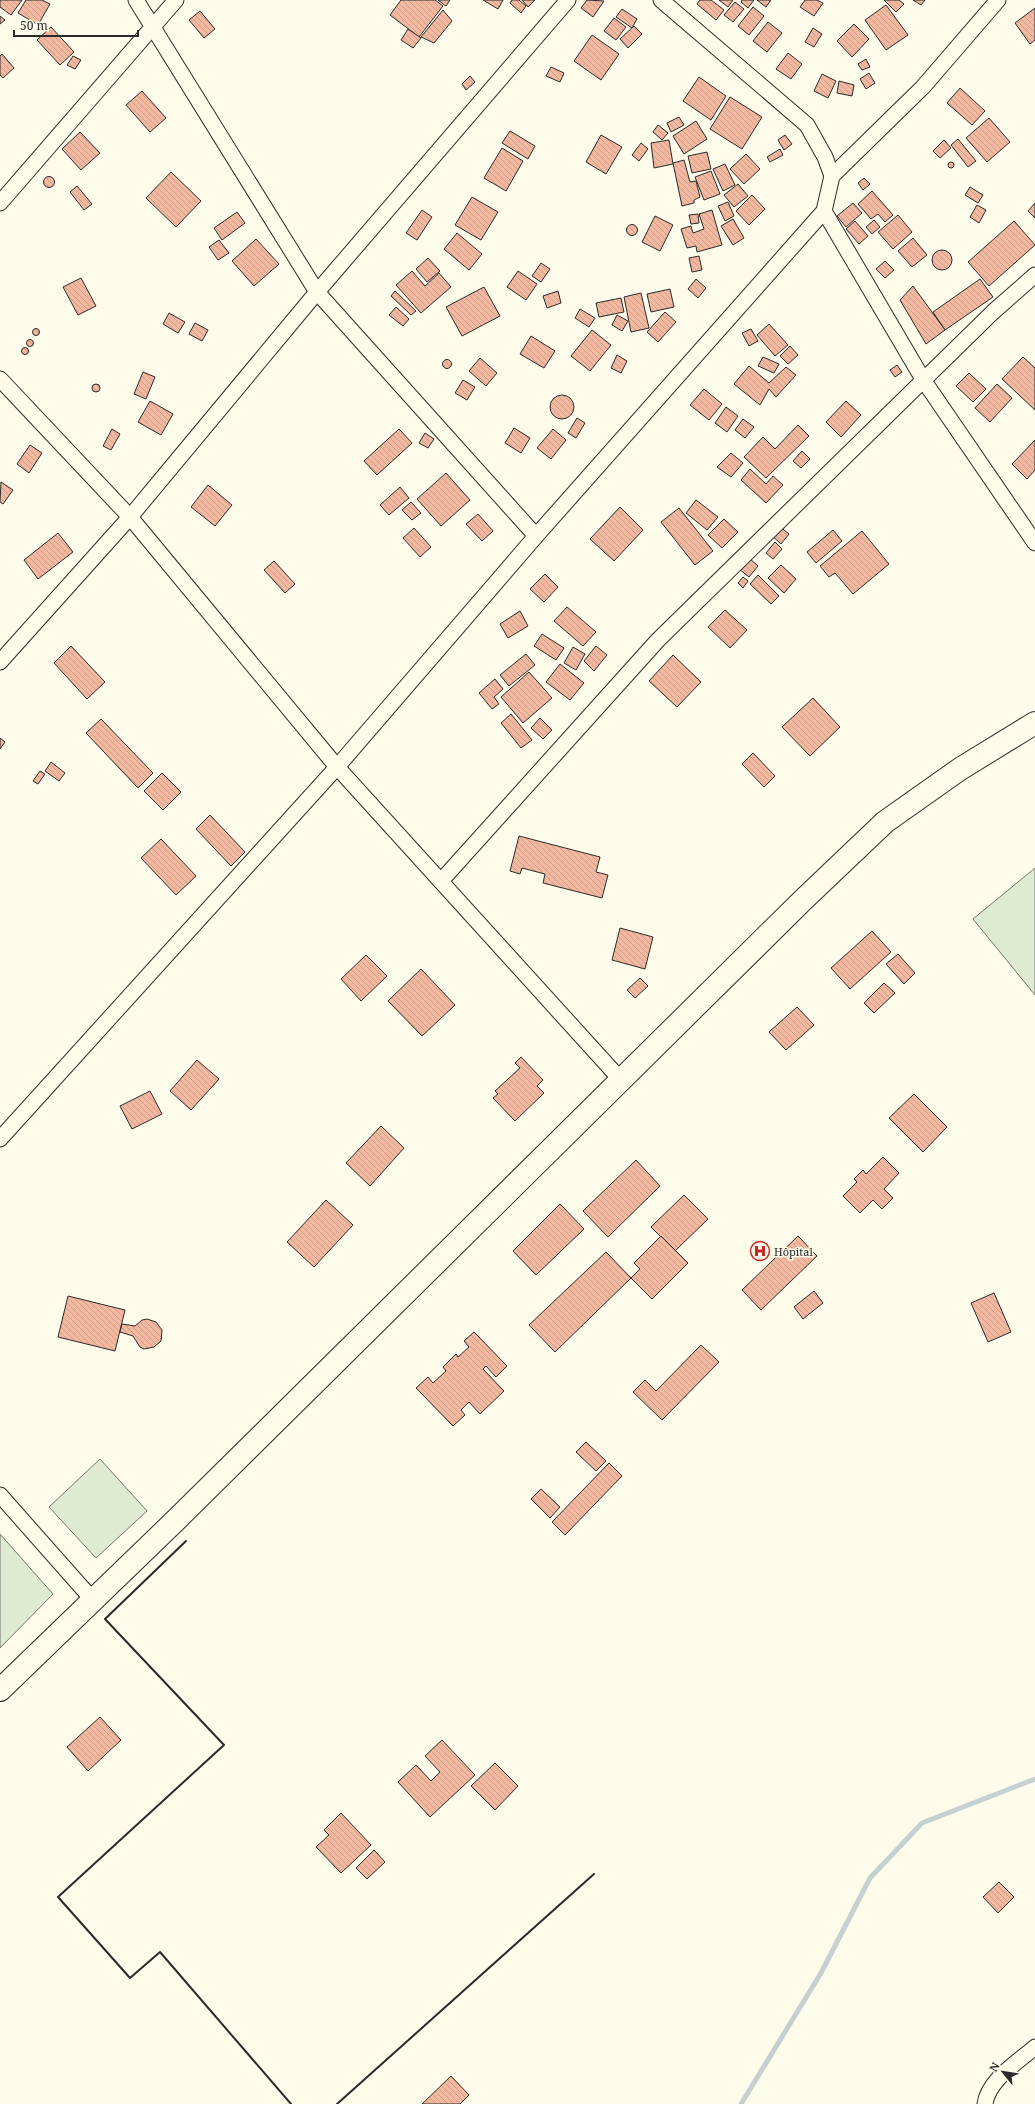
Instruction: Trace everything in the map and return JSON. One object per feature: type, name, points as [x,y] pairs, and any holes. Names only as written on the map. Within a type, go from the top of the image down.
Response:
[{"type":"main road","points":[[0,1690],[92,1599],[178,1518],[884,822],[960,769],[1035,723]]},
{"type":"street","points":[[136,0],[153,25],[317,292],[536,536]]},
{"type":"street","points":[[0,203],[176,0]]},
{"type":"street","points":[[0,662],[130,517],[317,292],[568,0]]},
{"type":"street","points":[[660,0],[807,125],[825,157],[832,176]]},
{"type":"street","points":[[0,1139],[337,766],[536,536],[824,211],[832,176],[923,87],[998,0]]},
{"type":"street","points":[[824,211],[924,380],[1035,543]]},
{"type":"street","points":[[441,881],[658,640],[924,380],[1035,275]]},
{"type":"street","points":[[0,378],[130,517],[337,766],[621,1080]]},
{"type":"street","points":[[0,1495],[92,1599]]},
{"type":"street","points":[[986,2104],[987,2096],[998,2080],[1035,2048]]},
{"type":"green space","points":[[1035,868],[1035,995],[973,919]]},
{"type":"green space","points":[[100,1459],[147,1511],[96,1558],[49,1507]]},
{"type":"green space","points":[[0,1534],[53,1594],[0,1648]]},
{"type":"building","points":[[0,0],[22,0],[11,15],[0,7]]},
{"type":"building","points":[[26,0],[42,0],[50,4],[38,25],[18,13]]},
{"type":"building","points":[[401,0],[435,0],[443,6],[419,37],[390,15]]},
{"type":"building","points":[[438,0],[450,0],[446,6]]},
{"type":"building","points":[[483,0],[503,0],[498,9]]},
{"type":"building","points":[[512,0],[519,0],[526,6],[521,13],[510,3]]},
{"type":"building","points":[[522,0],[535,0],[528,7]]},
{"type":"building","points":[[587,0],[604,1],[593,17],[581,8]]},
{"type":"building","points":[[700,0],[711,0],[724,10],[716,20],[697,4]]},
{"type":"building","points":[[719,0],[733,0],[728,7]]},
{"type":"building","points":[[742,0],[754,0],[748,8],[741,2]]},
{"type":"building","points":[[757,0],[771,0],[766,7]]},
{"type":"building","points":[[805,0],[817,0],[823,3],[814,16],[800,7]]},
{"type":"building","points":[[884,0],[899,0],[904,4],[896,12]]},
{"type":"building","points":[[913,0],[925,0],[921,5]]},
{"type":"building","points":[[735,2],[744,9],[733,22],[724,15]]},
{"type":"building","points":[[886,5],[908,35],[886,50],[865,20]]},
{"type":"building","points":[[753,7],[764,16],[749,35],[738,26]]},
{"type":"building","points":[[1035,8],[1035,40],[1030,44],[1015,23]]},
{"type":"building","points":[[622,9],[637,19],[632,28],[616,17]]},
{"type":"building","points":[[443,10],[452,21],[434,43],[421,37]]},
{"type":"building","points":[[200,11],[215,29],[204,38],[189,20]]},
{"type":"building","points":[[0,16],[5,20],[0,24]]},
{"type":"building","points":[[614,18],[626,27],[616,40],[604,31]]},
{"type":"building","points":[[768,22],[782,33],[767,52],[753,41]]},
{"type":"building","points":[[854,24],[869,39],[852,57],[837,41]]},
{"type":"building","points":[[634,26],[642,34],[628,48],[620,39]]},
{"type":"building","points":[[51,27],[74,52],[60,65],[37,40]]},
{"type":"building","points":[[813,28],[822,34],[814,47],[805,42]]},
{"type":"building","points":[[408,29],[421,38],[413,48],[401,40]]},
{"type":"building","points":[[592,35],[619,54],[601,80],[574,61]]},
{"type":"building","points":[[788,53],[802,64],[791,79],[776,69]]},
{"type":"building","points":[[2,54],[14,68],[3,78],[0,75],[0,56]]},
{"type":"building","points":[[73,56],[81,60],[75,69],[67,65]]},
{"type":"building","points":[[866,59],[870,67],[862,70],[858,64]]},
{"type":"building","points":[[551,67],[564,73],[560,82],[546,76]]},
{"type":"building","points":[[869,73],[875,83],[866,89],[860,79]]},
{"type":"building","points":[[822,74],[836,81],[828,98],[814,91]]},
{"type":"building","points":[[470,76],[475,82],[466,90],[462,84]]},
{"type":"building","points":[[699,77],[726,96],[711,120],[683,101]]},
{"type":"building","points":[[839,81],[854,85],[852,96],[837,93]]},
{"type":"building","points":[[960,88],[985,111],[972,125],[947,103]]},
{"type":"building","points":[[142,91],[166,118],[150,132],[126,105]]},
{"type":"building","points":[[730,97],[762,117],[742,149],[710,129]]},
{"type":"building","points":[[679,117],[684,125],[671,132],[667,123]]},
{"type":"building","points":[[989,118],[1010,142],[987,162],[966,138]]},
{"type":"building","points":[[696,121],[707,139],[684,154],[673,136]]},
{"type":"building","points":[[658,125],[668,133],[662,140],[653,132]]},
{"type":"building","points":[[510,131],[535,146],[528,159],[502,143]]},
{"type":"building","points":[[80,132],[100,153],[81,170],[62,149]]},
{"type":"building","points":[[601,135],[622,147],[606,174],[586,162]]},
{"type":"building","points":[[785,135],[792,144],[784,150],[778,140]]},
{"type":"building","points":[[958,139],[976,161],[968,167],[951,145]]},
{"type":"building","points":[[669,140],[673,164],[654,168],[651,143]]},
{"type":"building","points":[[944,140],[951,148],[940,158],[933,151]]},
{"type":"building","points":[[641,143],[648,149],[639,161],[632,155]]},
{"type":"building","points":[[502,148],[523,161],[506,191],[484,178]]},
{"type":"building","points":[[780,149],[783,155],[770,162],[767,157]]},
{"type":"building","points":[[707,152],[711,169],[692,173],[688,156]]},
{"type":"building","points":[[746,154],[760,169],[744,184],[730,169]]},
{"type":"building","points":[[684,160],[690,182],[696,181],[700,197],[694,200],[694,203],[682,206],[673,163]]},
{"type":"building","points":[[951,162],[954,165],[951,168],[948,165]]},
{"type":"building","points":[[725,164],[735,185],[723,191],[713,169]]},
{"type":"building","points":[[711,171],[720,194],[704,200],[695,177]]},
{"type":"building","points":[[171,172],[201,201],[176,227],[146,198]]},
{"type":"building","points":[[47,177],[51,177],[53,178],[53,186],[47,187],[44,184],[44,180]]},
{"type":"building","points":[[864,178],[870,184],[863,190],[858,183]]},
{"type":"building","points":[[738,184],[748,196],[734,207],[724,195]]},
{"type":"building","points":[[77,186],[92,204],[84,210],[70,192]]},
{"type":"building","points":[[970,187],[983,195],[978,203],[965,195]]},
{"type":"building","points":[[872,191],[893,215],[885,222],[878,214],[871,219],[858,204]]},
{"type":"building","points":[[752,195],[765,209],[749,225],[736,211]]},
{"type":"building","points":[[472,197],[498,212],[481,240],[455,225]]},
{"type":"building","points":[[728,202],[734,216],[725,221],[718,206]]},
{"type":"building","points":[[853,203],[862,213],[846,227],[837,216]]},
{"type":"building","points":[[1035,203],[1035,218],[1028,211]]},
{"type":"building","points":[[977,205],[986,210],[979,223],[970,217]]},
{"type":"building","points":[[422,210],[432,217],[417,240],[406,233]]},
{"type":"building","points":[[712,210],[722,245],[697,252],[696,246],[687,248],[681,229],[691,226],[693,233],[704,229],[699,214]]},
{"type":"building","points":[[237,212],[245,223],[222,240],[214,228]]},
{"type":"building","points":[[698,214],[699,223],[691,224],[689,215]]},
{"type":"building","points":[[898,215],[912,232],[893,249],[878,232]]},
{"type":"building","points":[[655,216],[673,225],[660,251],[642,242]]},
{"type":"building","points":[[733,219],[744,238],[733,245],[721,226]]},
{"type":"building","points":[[874,220],[880,227],[872,234],[866,227]]},
{"type":"building","points":[[855,221],[868,236],[859,244],[846,229]]},
{"type":"building","points":[[1014,221],[1035,245],[989,286],[968,262]]},
{"type":"building","points":[[630,225],[634,225],[636,226],[636,234],[630,235],[627,232],[627,228]]},
{"type":"building","points":[[457,233],[482,254],[469,270],[444,249]]},
{"type":"building","points":[[913,238],[927,255],[912,267],[898,251]]},
{"type":"building","points":[[256,239],[279,264],[254,286],[232,261]]},
{"type":"building","points":[[219,240],[229,253],[218,260],[209,247]]},
{"type":"building","points":[[942,250],[949,253],[952,260],[949,267],[942,270],[935,267],[932,260],[935,253]]},
{"type":"building","points":[[699,256],[702,270],[692,272],[689,258]]},
{"type":"building","points":[[428,258],[440,271],[427,282],[416,269]]},
{"type":"building","points":[[885,261],[894,270],[885,278],[876,269]]},
{"type":"building","points":[[541,263],[550,269],[541,282],[532,276]]},
{"type":"building","points":[[412,271],[425,286],[439,273],[451,287],[421,313],[396,285]]},
{"type":"building","points":[[518,271],[537,284],[526,300],[507,287]]},
{"type":"building","points":[[81,278],[96,306],[78,315],[63,287]]},
{"type":"building","points":[[696,279],[706,288],[698,298],[688,289]]},
{"type":"building","points":[[980,279],[993,297],[945,330],[933,312]]},
{"type":"building","points":[[913,286],[945,330],[926,344],[900,300]]},
{"type":"building","points":[[484,287],[500,316],[462,336],[446,307]]},
{"type":"building","points":[[670,289],[674,307],[651,312],[647,294]]},
{"type":"building","points":[[395,291],[416,311],[411,315],[391,296]]},
{"type":"building","points":[[558,291],[561,303],[547,308],[543,296]]},
{"type":"building","points":[[641,293],[649,328],[631,332],[624,297]]},
{"type":"building","points":[[621,298],[624,312],[599,317],[596,303]]},
{"type":"building","points":[[396,307],[409,319],[403,326],[389,315]]},
{"type":"building","points":[[580,309],[595,318],[589,327],[575,318]]},
{"type":"building","points":[[665,312],[676,322],[658,342],[647,332]]},
{"type":"building","points":[[169,313],[185,322],[178,333],[163,324]]},
{"type":"building","points":[[617,315],[628,321],[622,331],[612,325]]},
{"type":"building","points":[[195,323],[208,330],[202,341],[189,334]]},
{"type":"building","points":[[769,324],[788,345],[775,356],[757,335]]},
{"type":"building","points":[[36,329],[39,332],[36,335],[33,332]]},
{"type":"building","points":[[751,329],[758,341],[749,346],[742,333]]},
{"type":"building","points":[[592,330],[611,345],[590,371],[571,356]]},
{"type":"building","points":[[531,336],[555,351],[544,368],[520,354]]},
{"type":"building","points":[[30,339],[33,340],[33,346],[30,347],[27,346],[26,343],[27,340]]},
{"type":"building","points":[[790,346],[798,355],[788,364],[780,356]]},
{"type":"building","points":[[25,347],[28,348],[28,354],[25,355],[22,354],[21,351],[22,348]]},
{"type":"building","points":[[617,355],[627,361],[621,373],[611,368]]},
{"type":"building","points":[[763,357],[779,364],[774,373],[758,366]]},
{"type":"building","points":[[1023,357],[1035,368],[1035,410],[1002,379]]},
{"type":"building","points":[[480,358],[497,373],[486,386],[469,371]]},
{"type":"building","points":[[447,359],[452,364],[447,369],[442,364]]},
{"type":"building","points":[[897,365],[902,372],[895,377],[890,370]]},
{"type":"building","points":[[749,366],[769,383],[786,367],[796,375],[776,397],[769,389],[760,405],[734,384]]},
{"type":"building","points":[[143,372],[155,377],[146,399],[134,394]]},
{"type":"building","points":[[969,373],[986,389],[973,402],[956,386]]},
{"type":"building","points":[[463,380],[475,387],[467,400],[455,393]]},
{"type":"building","points":[[96,384],[99,385],[99,391],[96,392],[93,391],[92,388],[93,385]]},
{"type":"building","points":[[997,384],[1012,398],[990,422],[975,408]]},
{"type":"building","points":[[704,389],[722,404],[709,420],[690,405]]},
{"type":"building","points":[[562,395],[570,399],[574,407],[570,415],[562,419],[554,415],[550,407],[554,399]]},
{"type":"building","points":[[150,401],[173,414],[161,435],[138,422]]},
{"type":"building","points":[[846,401],[861,415],[841,437],[826,422]]},
{"type":"building","points":[[726,407],[738,416],[727,432],[715,423]]},
{"type":"building","points":[[577,418],[585,423],[576,438],[568,433]]},
{"type":"building","points":[[743,419],[754,427],[745,438],[735,430]]},
{"type":"building","points":[[798,425],[809,436],[766,478],[744,457],[763,437],[775,449]]},
{"type":"building","points":[[514,428],[530,438],[521,453],[505,443]]},
{"type":"building","points":[[112,429],[120,434],[111,450],[103,446]]},
{"type":"building","points":[[399,429],[412,443],[377,475],[364,461]]},
{"type":"building","points":[[553,429],[566,440],[551,459],[537,448]]},
{"type":"building","points":[[425,433],[434,439],[428,448],[419,443]]},
{"type":"building","points":[[1035,440],[1035,470],[1027,479],[1012,464]]},
{"type":"building","points":[[30,445],[42,453],[29,473],[17,464]]},
{"type":"building","points":[[802,451],[810,459],[801,468],[793,461]]},
{"type":"building","points":[[731,453],[743,463],[731,477],[717,467]]},
{"type":"building","points":[[750,469],[766,484],[773,476],[783,485],[766,503],[741,480]]},
{"type":"building","points":[[446,473],[470,500],[441,526],[417,499]]},
{"type":"building","points":[[1,482],[13,490],[3,504],[0,502]]},
{"type":"building","points":[[208,485],[232,505],[215,526],[191,507]]},
{"type":"building","points":[[400,487],[409,498],[389,515],[380,505]]},
{"type":"building","points":[[696,500],[718,517],[707,530],[686,513]]},
{"type":"building","points":[[411,502],[421,513],[412,520],[402,510]]},
{"type":"building","points":[[620,507],[643,530],[614,561],[590,539]]},
{"type":"building","points":[[679,508],[713,551],[695,565],[661,522]]},
{"type":"building","points":[[478,514],[493,531],[482,541],[466,524]]},
{"type":"building","points":[[724,519],[738,532],[722,548],[708,535]]},
{"type":"building","points":[[778,525],[789,534],[781,544],[770,534]]},
{"type":"building","points":[[414,528],[431,547],[420,557],[403,538]]},
{"type":"building","points":[[833,530],[842,541],[816,563],[807,552]]},
{"type":"building","points":[[862,531],[889,564],[853,594],[835,573],[829,577],[820,566]]},
{"type":"building","points":[[58,533],[73,552],[38,579],[24,560]]},
{"type":"building","points":[[775,542],[782,549],[773,559],[766,553]]},
{"type":"building","points":[[749,558],[758,566],[749,577],[739,569]]},
{"type":"building","points":[[274,561],[295,584],[285,593],[264,570]]},
{"type":"building","points":[[781,565],[796,579],[784,593],[768,578]]},
{"type":"building","points":[[545,574],[558,587],[544,602],[530,589]]},
{"type":"building","points":[[758,575],[779,596],[771,604],[750,584]]},
{"type":"building","points":[[743,577],[748,581],[743,588],[738,583]]},
{"type":"building","points":[[567,607],[596,632],[583,646],[554,621]]},
{"type":"building","points":[[725,610],[747,630],[730,648],[708,627]]},
{"type":"building","points":[[520,611],[528,626],[508,638],[500,624]]},
{"type":"building","points":[[542,634],[564,648],[556,660],[534,646]]},
{"type":"building","points":[[71,646],[105,682],[87,699],[54,663]]},
{"type":"building","points":[[596,646],[607,655],[594,671],[584,661]]},
{"type":"building","points":[[573,647],[585,654],[576,670],[564,663]]},
{"type":"building","points":[[526,654],[535,665],[509,686],[500,675]]},
{"type":"building","points":[[673,655],[701,682],[677,707],[649,681]]},
{"type":"building","points":[[560,664],[584,683],[570,700],[546,682]]},
{"type":"building","points":[[529,672],[552,698],[523,723],[501,697]]},
{"type":"building","points":[[495,679],[503,689],[494,697],[499,704],[492,709],[479,693]]},
{"type":"building","points":[[813,698],[840,727],[810,756],[782,727]]},
{"type":"building","points":[[511,714],[532,740],[521,748],[501,723]]},
{"type":"building","points":[[540,718],[552,730],[543,739],[531,728]]},
{"type":"building","points":[[101,719],[153,773],[138,788],[86,733]]},
{"type":"building","points":[[0,738],[5,742],[0,749]]},
{"type":"building","points":[[753,753],[775,776],[764,787],[742,764]]},
{"type":"building","points":[[51,762],[65,773],[59,781],[45,771]]},
{"type":"building","points":[[40,771],[45,774],[38,784],[33,781]]},
{"type":"building","points":[[162,773],[181,792],[163,810],[144,791]]},
{"type":"building","points":[[210,815],[245,852],[231,866],[196,829]]},
{"type":"building","points":[[519,836],[600,857],[596,872],[608,875],[602,898],[543,883],[545,874],[522,868],[520,874],[510,871]]},
{"type":"building","points":[[161,839],[196,876],[176,895],[141,858]]},
{"type":"building","points":[[620,928],[653,937],[645,969],[612,960]]},
{"type":"building","points":[[872,931],[891,952],[850,989],[831,968]]},
{"type":"building","points":[[898,954],[915,973],[904,984],[886,964]]},
{"type":"building","points":[[366,955],[387,976],[361,1001],[341,979]]},
{"type":"building","points":[[421,969],[455,1005],[422,1036],[388,1001]]},
{"type":"building","points":[[640,978],[648,986],[635,998],[627,990]]},
{"type":"building","points":[[884,983],[895,993],[874,1013],[864,1003]]},
{"type":"building","points":[[797,1007],[814,1025],[786,1050],[769,1032]]},
{"type":"building","points":[[521,1057],[543,1080],[537,1086],[544,1093],[515,1121],[493,1098],[498,1094],[495,1091],[520,1068],[515,1063]]},
{"type":"building","points":[[197,1060],[219,1079],[191,1110],[170,1091]]},
{"type":"building","points":[[150,1091],[162,1114],[132,1129],[120,1106]]},
{"type":"building","points":[[914,1094],[947,1127],[923,1152],[889,1118]]},
{"type":"building","points":[[381,1126],[404,1148],[370,1186],[346,1163]]},
{"type":"building","points":[[883,1157],[899,1173],[884,1189],[893,1198],[882,1209],[873,1200],[860,1213],[843,1196],[857,1182],[854,1179],[863,1170],[866,1174]]},
{"type":"building","points":[[636,1160],[660,1186],[608,1237],[583,1211]]},
{"type":"building","points":[[684,1195],[708,1219],[675,1251],[651,1227]]},
{"type":"building","points":[[326,1200],[353,1225],[314,1267],[287,1242]]},
{"type":"building","points":[[560,1204],[584,1229],[536,1275],[513,1251]]},
{"type":"building","points":[[661,1236],[688,1263],[652,1299],[631,1278],[640,1269],[634,1263]]},
{"type":"building","points":[[798,1236],[817,1256],[761,1310],[742,1290]]},
{"type":"building","points":[[606,1252],[631,1278],[555,1352],[529,1325]]},
{"type":"building","points":[[814,1291],[823,1303],[803,1319],[794,1307]]},
{"type":"building","points":[[994,1293],[1011,1332],[988,1342],[971,1303]]},
{"type":"building","points":[[68,1296],[125,1310],[115,1351],[58,1337]]},
{"type":"building","points":[[147,1319],[156,1322],[162,1330],[161,1341],[154,1347],[144,1349],[140,1347],[133,1336],[120,1332],[122,1324],[135,1326],[142,1320]]},
{"type":"building","points":[[474,1332],[507,1366],[496,1377],[486,1366],[483,1369],[504,1391],[480,1414],[469,1402],[461,1410],[465,1415],[453,1426],[416,1388],[428,1377],[433,1383],[446,1371],[443,1367],[456,1354],[458,1357],[469,1347],[464,1341]]},
{"type":"building","points":[[701,1345],[719,1362],[662,1420],[633,1392],[645,1380],[656,1391]]},
{"type":"building","points":[[586,1442],[606,1461],[596,1471],[576,1452]]},
{"type":"building","points":[[609,1463],[622,1476],[565,1535],[552,1522]]},
{"type":"building","points":[[541,1489],[560,1507],[550,1518],[531,1499]]},
{"type":"building","points":[[100,1717],[121,1740],[88,1771],[67,1747]]},
{"type":"building","points":[[442,1740],[475,1775],[430,1817],[398,1782],[416,1765],[431,1781],[440,1772],[425,1756]]},
{"type":"building","points":[[495,1763],[518,1786],[495,1810],[471,1786]]},
{"type":"building","points":[[341,1813],[371,1845],[341,1873],[316,1847],[329,1835],[324,1830]]},
{"type":"building","points":[[374,1850],[385,1862],[367,1879],[356,1868]]},
{"type":"building","points":[[999,1882],[1014,1897],[998,1913],[983,1897]]},
{"type":"building","points":[[451,2076],[469,2095],[460,2104],[422,2104]]},
{"type":"waterway","points":[[741,2104],[821,1973],[870,1878],[922,1823],[1035,1779]]},
{"type":"wall","points":[[186,1541],[105,1619],[224,1745],[58,1897],[130,1978],[160,1952],[291,2104]]},
{"type":"wall","points":[[337,2104],[594,1874]]},
{"type":"place","name":"Hôpital","points":[[760,1251]]}]
